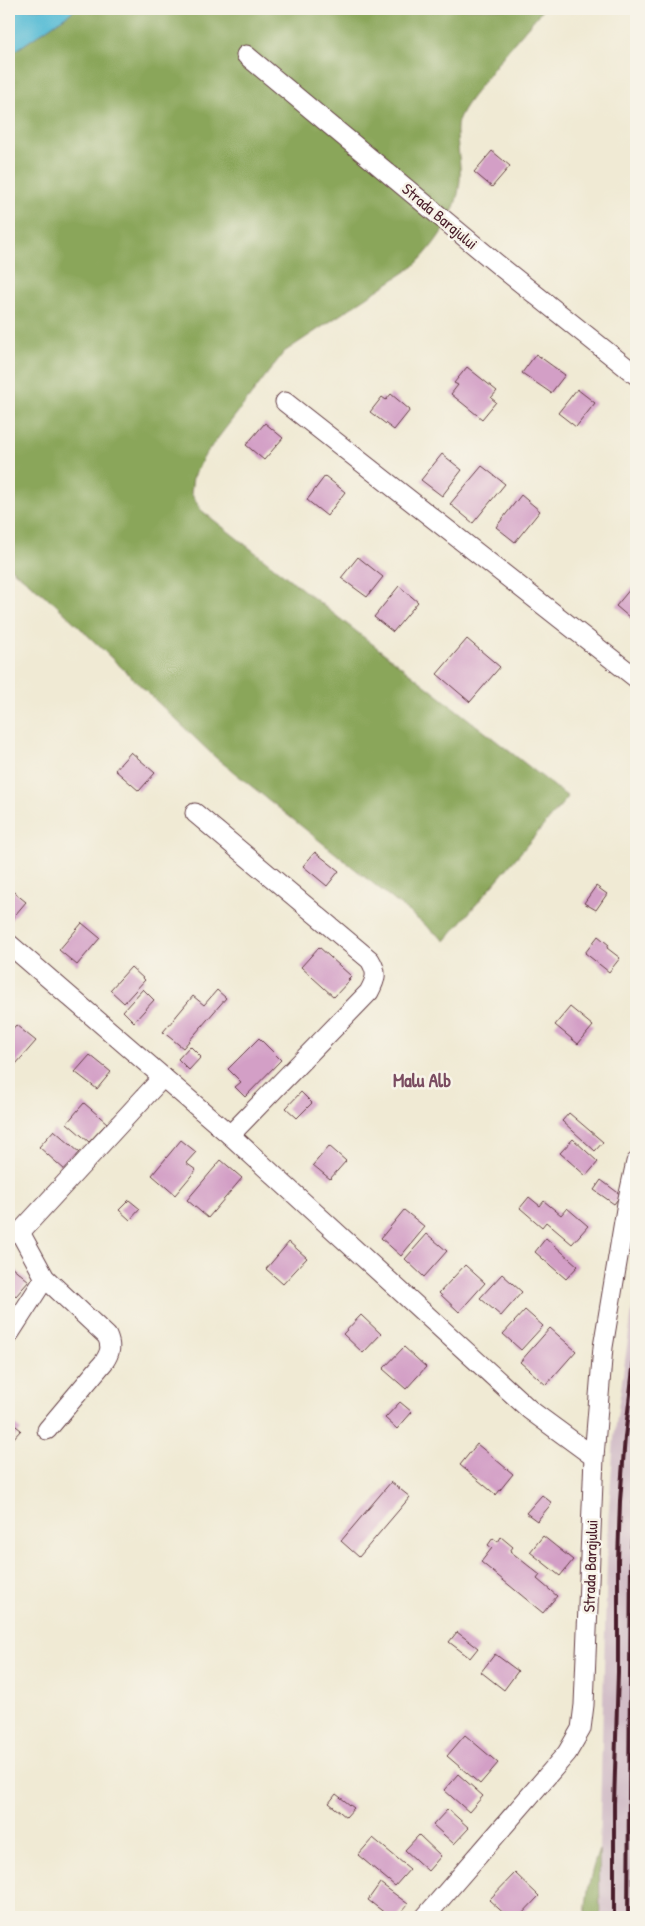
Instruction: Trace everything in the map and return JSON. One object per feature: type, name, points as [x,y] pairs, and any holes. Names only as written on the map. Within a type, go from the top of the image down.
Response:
[{"type":"street","name":"Strada Barajului","points":[[246,55],[496,263],[636,375]]},
{"type":"street","points":[[285,402],[636,678]]},
{"type":"street","points":[[195,813],[370,960],[376,969],[376,979],[368,992],[230,1135]]},
{"type":"street","points":[[9,944],[230,1135],[530,1410],[594,1456]]},
{"type":"street","points":[[47,1430],[104,1362],[110,1352],[111,1344],[107,1336],[45,1278],[22,1236],[23,1229],[163,1077]]},
{"type":"street","name":"Strada Barajului","points":[[426,1917],[567,1753],[581,1729],[584,1705],[594,1456],[603,1347],[627,1203],[636,1162]]},
{"type":"street","points":[[9,1334],[45,1278]]},
{"type":"shaded area","points":[[636,1283],[636,1917],[600,1917],[599,1850],[608,1522],[614,1438]]},
{"type":"green space","points":[[76,9],[543,9],[508,50],[468,102],[458,121],[460,180],[458,194],[448,220],[433,244],[414,266],[284,352],[205,455],[193,477],[191,493],[201,510],[568,797],[445,941],[215,757],[54,603],[9,567],[9,55]]},
{"type":"green space","points":[[599,1850],[600,1917],[585,1917],[589,1883]]},
{"type":"water","points":[[9,9],[76,9],[9,55]]},
{"type":"building","points":[[492,151],[510,166],[492,187],[474,172]]},
{"type":"building","points":[[536,354],[565,375],[551,393],[522,373]]},
{"type":"building","points":[[467,367],[497,391],[491,398],[496,402],[482,419],[451,394],[458,385],[454,383]]},
{"type":"building","points":[[577,389],[595,403],[576,427],[558,413]]},
{"type":"building","points":[[391,394],[410,410],[394,430],[370,412],[382,397],[386,400]]},
{"type":"building","points":[[265,423],[283,438],[264,460],[246,445]]},
{"type":"building","points":[[442,454],[462,470],[442,496],[421,480]]},
{"type":"building","points":[[482,466],[505,484],[473,523],[450,504]]},
{"type":"building","points":[[325,476],[345,492],[327,516],[307,500]]},
{"type":"building","points":[[521,495],[540,511],[515,542],[496,527]]},
{"type":"building","points":[[358,557],[383,577],[367,597],[341,578]]},
{"type":"building","points":[[636,582],[636,623],[616,606]]},
{"type":"building","points":[[399,586],[418,602],[393,632],[374,617]]},
{"type":"building","points":[[467,639],[500,667],[470,702],[437,674]]},
{"type":"building","points":[[131,752],[155,773],[139,791],[115,770]]},
{"type":"building","points":[[315,852],[339,871],[327,886],[303,866]]},
{"type":"building","points":[[596,886],[607,894],[596,910],[584,903]]},
{"type":"building","points":[[10,889],[26,902],[10,921],[9,891]]},
{"type":"building","points":[[82,923],[100,938],[77,965],[59,950]]},
{"type":"building","points":[[598,936],[609,945],[607,948],[620,958],[609,972],[585,953]]},
{"type":"building","points":[[319,947],[351,976],[348,979],[350,980],[334,997],[301,967]]},
{"type":"building","points":[[131,967],[145,980],[124,1003],[110,990]]},
{"type":"building","points":[[143,989],[154,1000],[134,1022],[123,1011]]},
{"type":"building","points":[[217,990],[226,998],[183,1048],[163,1032],[193,996],[204,1005]]},
{"type":"building","points":[[570,1007],[593,1026],[578,1044],[555,1025]]},
{"type":"building","points":[[16,1025],[36,1041],[9,1072],[9,1033]]},
{"type":"building","points":[[259,1038],[281,1060],[245,1097],[235,1087],[241,1082],[228,1069]]},
{"type":"building","points":[[190,1046],[201,1057],[189,1070],[178,1059]]},
{"type":"building","points":[[90,1055],[111,1072],[97,1089],[75,1072]]},
{"type":"building","points":[[301,1092],[312,1103],[297,1118],[286,1108]]},
{"type":"building","points":[[84,1103],[107,1123],[89,1142],[67,1123]]},
{"type":"building","points":[[569,1113],[603,1142],[595,1151],[562,1121]]},
{"type":"building","points":[[54,1130],[80,1153],[65,1170],[39,1147]]},
{"type":"building","points":[[573,1139],[598,1162],[586,1176],[560,1153]]},
{"type":"building","points":[[181,1140],[196,1152],[186,1163],[196,1170],[175,1195],[152,1175]]},
{"type":"building","points":[[329,1146],[346,1161],[330,1179],[313,1165]]},
{"type":"building","points":[[221,1160],[242,1178],[208,1218],[187,1200]]},
{"type":"building","points":[[601,1180],[621,1195],[614,1204],[594,1190]]},
{"type":"building","points":[[529,1197],[540,1206],[544,1201],[561,1215],[567,1208],[588,1226],[572,1244],[546,1222],[542,1227],[520,1208]]},
{"type":"building","points":[[129,1200],[140,1209],[130,1220],[119,1210]]},
{"type":"building","points":[[404,1210],[425,1227],[401,1256],[381,1238]]},
{"type":"building","points":[[427,1234],[447,1251],[424,1277],[405,1259]]},
{"type":"building","points":[[546,1238],[578,1266],[566,1279],[535,1252]]},
{"type":"building","points":[[289,1242],[307,1258],[283,1284],[266,1269]]},
{"type":"building","points":[[465,1265],[485,1283],[459,1312],[439,1293]]},
{"type":"building","points":[[11,1266],[29,1281],[16,1296],[9,1289],[9,1268]]},
{"type":"building","points":[[502,1274],[522,1292],[501,1316],[480,1298]]},
{"type":"building","points":[[525,1310],[543,1326],[521,1350],[503,1334]]},
{"type":"building","points":[[361,1315],[381,1334],[363,1353],[343,1334]]},
{"type":"building","points":[[550,1328],[576,1351],[546,1385],[520,1362]]},
{"type":"building","points":[[404,1347],[426,1367],[406,1389],[383,1369]]},
{"type":"building","points":[[400,1402],[412,1412],[397,1429],[385,1418]]},
{"type":"building","points":[[12,1423],[21,1430],[11,1441],[9,1439],[9,1427]]},
{"type":"building","points":[[477,1444],[513,1474],[496,1495],[460,1465]]},
{"type":"building","points":[[391,1482],[410,1497],[359,1557],[341,1541]]},
{"type":"building","points":[[542,1495],[552,1503],[537,1521],[526,1513]]},
{"type":"building","points":[[543,1536],[573,1560],[560,1576],[530,1552]]},
{"type":"building","points":[[501,1537],[513,1547],[510,1551],[540,1575],[537,1579],[557,1596],[543,1613],[481,1562],[492,1548],[488,1545],[493,1538],[498,1542]]},
{"type":"building","points":[[457,1632],[478,1648],[470,1658],[449,1642]]},
{"type":"building","points":[[495,1654],[518,1671],[504,1690],[481,1672]]},
{"type":"building","points":[[465,1735],[498,1763],[480,1784],[447,1756]]},
{"type":"building","points":[[458,1774],[483,1796],[469,1812],[444,1790]]},
{"type":"building","points":[[336,1794],[354,1808],[346,1817],[329,1803]]},
{"type":"building","points":[[448,1809],[469,1828],[454,1844],[433,1825]]},
{"type":"building","points":[[419,1835],[441,1856],[428,1871],[405,1850]]},
{"type":"building","points":[[373,1838],[410,1869],[395,1886],[358,1855]]},
{"type":"building","points":[[515,1873],[539,1896],[519,1917],[508,1917],[489,1900]]},
{"type":"building","points":[[380,1883],[408,1904],[397,1917],[390,1917],[368,1900]]},
{"type":"railway","points":[[614,1917],[614,1804],[620,1501],[636,1343]]},
{"type":"railway","points":[[628,1917],[631,1556],[636,1463]]},
{"type":"district","name":"Malu Alb","points":[[422,1080]]}]
